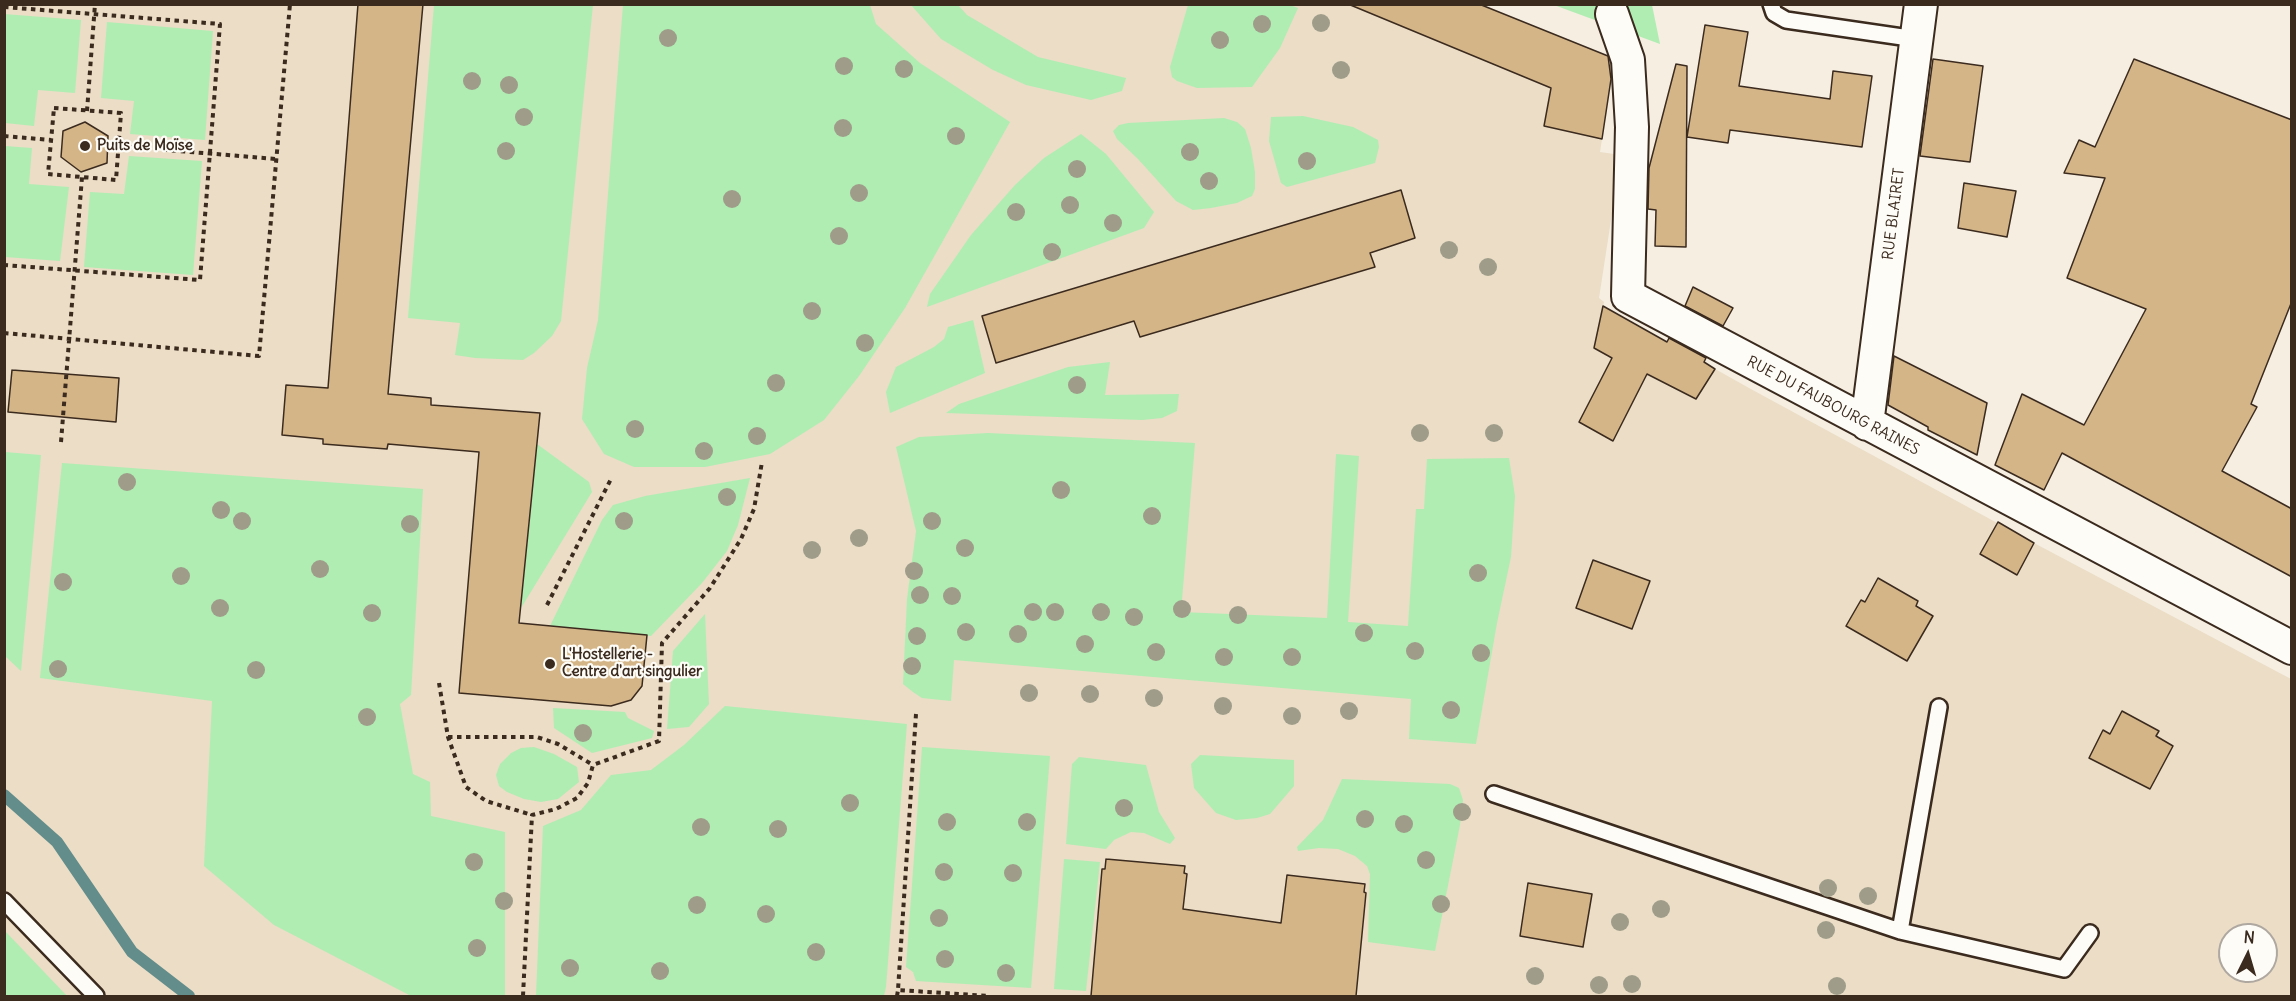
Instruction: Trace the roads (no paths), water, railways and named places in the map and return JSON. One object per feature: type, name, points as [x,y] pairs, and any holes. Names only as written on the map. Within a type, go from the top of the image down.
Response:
[{"type":"street","name":"RUE BLAIRET","points":[[1867,424],[1921,4]]},
{"type":"street","name":"RUE DU FAUBOURG RAINES","points":[[1612,14],[1628,60],[1632,127],[1628,296],[2292,648]]},
{"type":"lane","points":[[1772,4],[1774,13],[1786,20],[1916,39]]},
{"type":"lane","points":[[1900,931],[1939,707]]},
{"type":"lane","points":[[1494,794],[1900,931],[2064,969],[2090,933]]},
{"type":"lane","points":[[4,901],[96,996]]},
{"type":"waterway","points":[[4,795],[57,842],[132,952],[189,996]]},
{"type":"place","name":"Puits de Moïse","points":[[85,146]]},
{"type":"place","name":"L'Hostellerie - Centre d'art singulier","points":[[550,664]]}]
